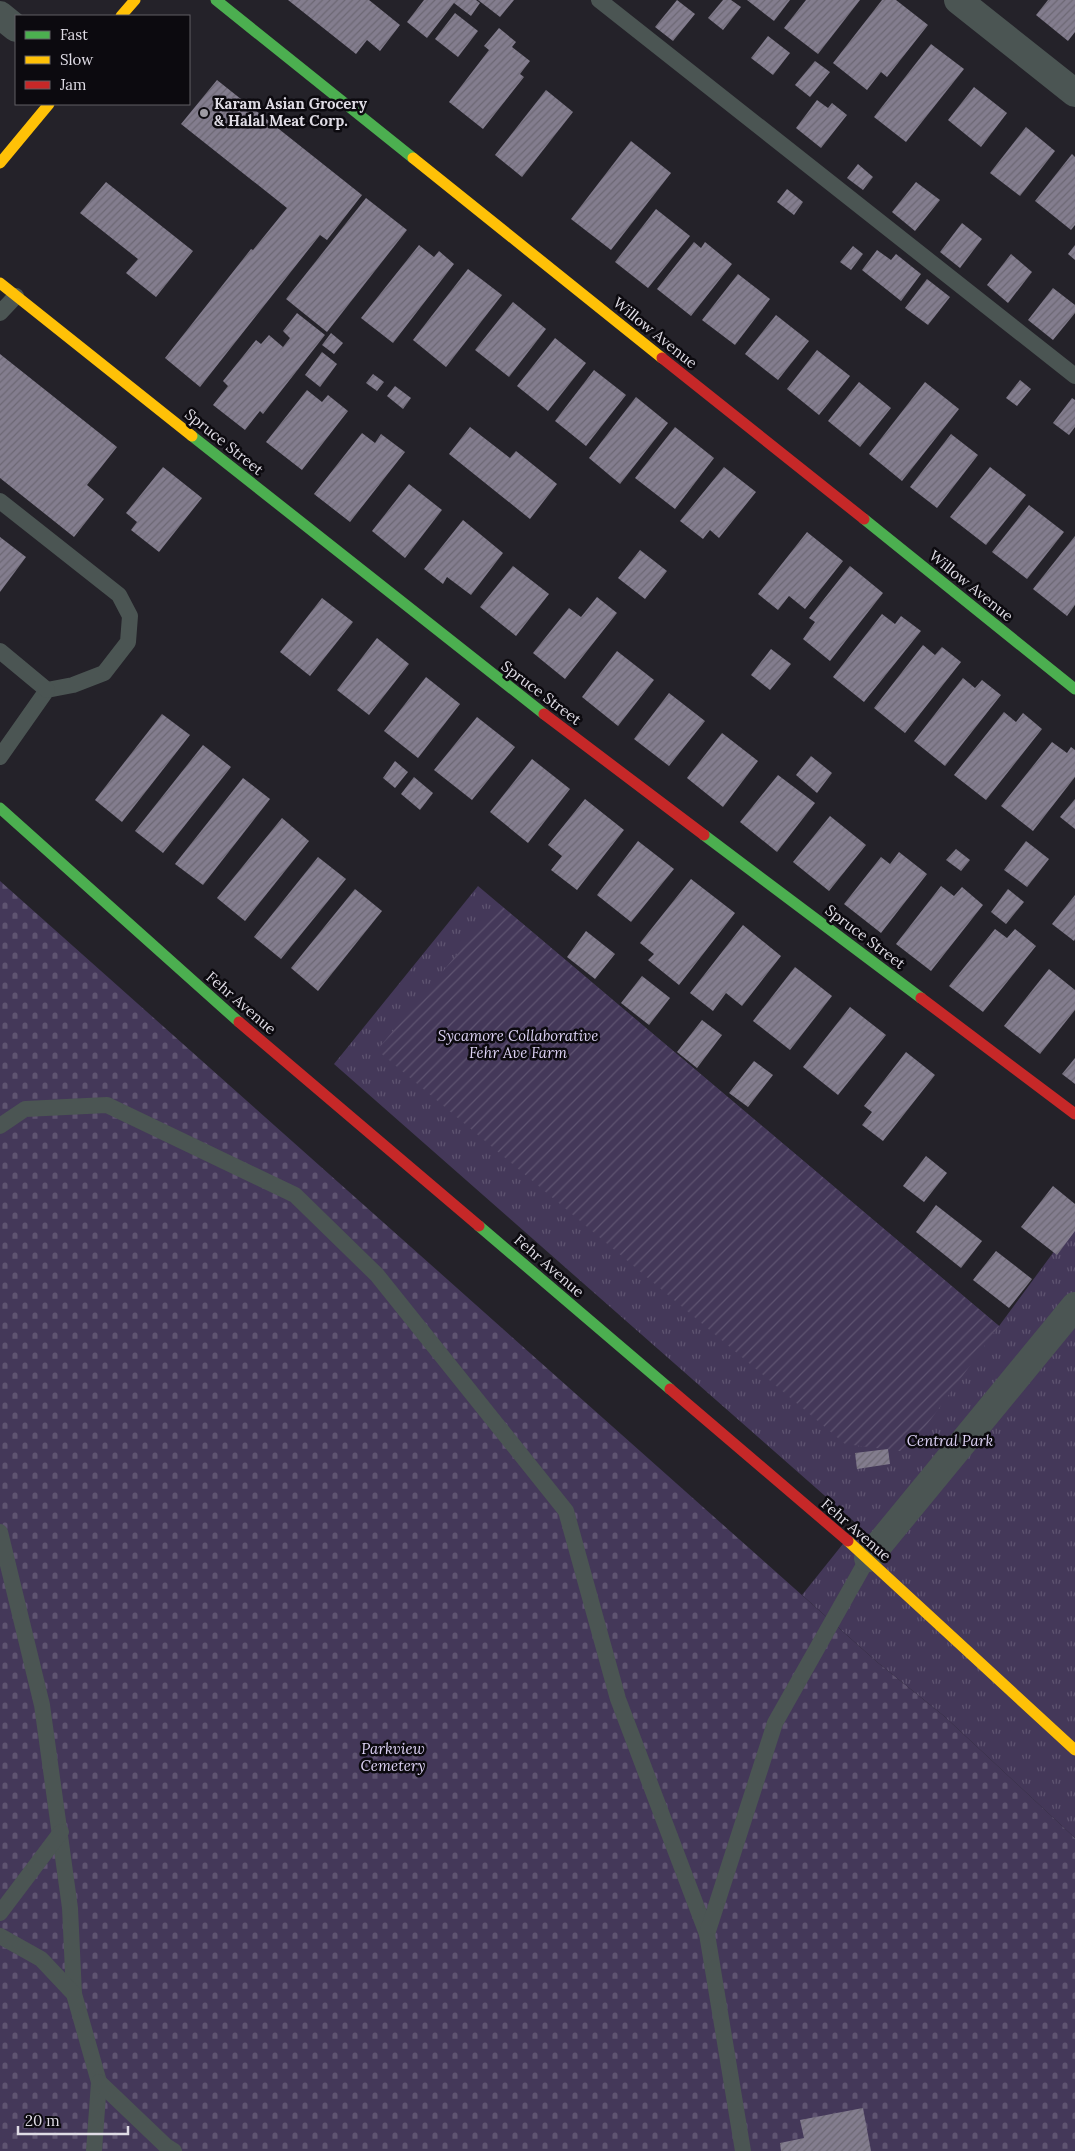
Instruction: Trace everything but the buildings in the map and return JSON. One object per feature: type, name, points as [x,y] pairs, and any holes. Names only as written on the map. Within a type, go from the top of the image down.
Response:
[{"type":"street","points":[[122,15],[134,0]]},
{"type":"street","name":"Willow Avenue","points":[[216,0],[1075,689]]},
{"type":"street","points":[[958,0],[1075,93]]},
{"type":"street","points":[[0,15],[15,27]]},
{"type":"street","points":[[1,159],[48,105]]},
{"type":"street","name":"Spruce Street","points":[[0,283],[500,682],[1075,1114]]},
{"type":"street","name":"Fehr Avenue","points":[[0,808],[221,1006],[868,1558],[1075,1750]]},
{"type":"street","points":[[868,1558],[1075,1306]]},
{"type":"lane","points":[[599,0],[1075,376]]},
{"type":"lane","points":[[0,313],[16,296]]},
{"type":"lane","points":[[0,501],[119,595],[130,616],[128,642],[104,673],[73,685],[47,690],[0,757]]},
{"type":"lane","points":[[0,651],[47,690]]},
{"type":"lane","points":[[0,1126],[25,1109],[106,1105],[295,1196],[377,1275],[566,1511],[618,1699],[707,1934],[743,2151]]},
{"type":"lane","points":[[0,1532],[42,1705],[70,1908],[74,1994],[99,2082],[94,2151]]},
{"type":"lane","points":[[707,1934],[775,1723],[868,1558]]},
{"type":"lane","points":[[0,1913],[60,1832]]},
{"type":"lane","points":[[0,1936],[41,1959],[74,1994]]},
{"type":"lane","points":[[99,2082],[166,2146],[174,2151]]},
{"type":"green space","name":"Parkview Cemetery","points":[[0,881],[877,1662],[944,1716],[1075,1838],[1075,2151],[0,2151]]},
{"type":"green space","name":"Central Park","points":[[478,886],[999,1326],[1075,1223],[1075,1838],[944,1716],[877,1662],[802,1595],[858,1525],[334,1064]]},
{"type":"green space","name":"Sycamore Collaborative Fehr Ave Farm","points":[[499,904],[999,1326],[907,1452],[845,1444],[377,1050]]},
{"type":"traffic: fast","points":[[216,0],[413,158]]},
{"type":"traffic: fast","points":[[192,436],[544,714]]},
{"type":"traffic: fast","points":[[864,519],[1075,689]]},
{"type":"traffic: fast","points":[[0,808],[239,1022]]},
{"type":"traffic: fast","points":[[704,835],[921,998]]},
{"type":"traffic: fast","points":[[479,1226],[670,1389]]},
{"type":"traffic: slow","points":[[122,15],[135,0]]},
{"type":"traffic: slow","points":[[0,163],[48,105]]},
{"type":"traffic: slow","points":[[413,158],[662,358]]},
{"type":"traffic: slow","points":[[0,283],[192,436]]},
{"type":"traffic: slow","points":[[848,1541],[1075,1750]]},
{"type":"traffic: jam","points":[[662,358],[864,519]]},
{"type":"traffic: jam","points":[[544,714],[704,835]]},
{"type":"traffic: jam","points":[[921,998],[1075,1114]]},
{"type":"traffic: jam","points":[[239,1022],[479,1226]]},
{"type":"traffic: jam","points":[[670,1389],[848,1541]]},
{"type":"place","name":"Karam Asian Grocery & Halal Meat Corp.","points":[[204,113]]}]
